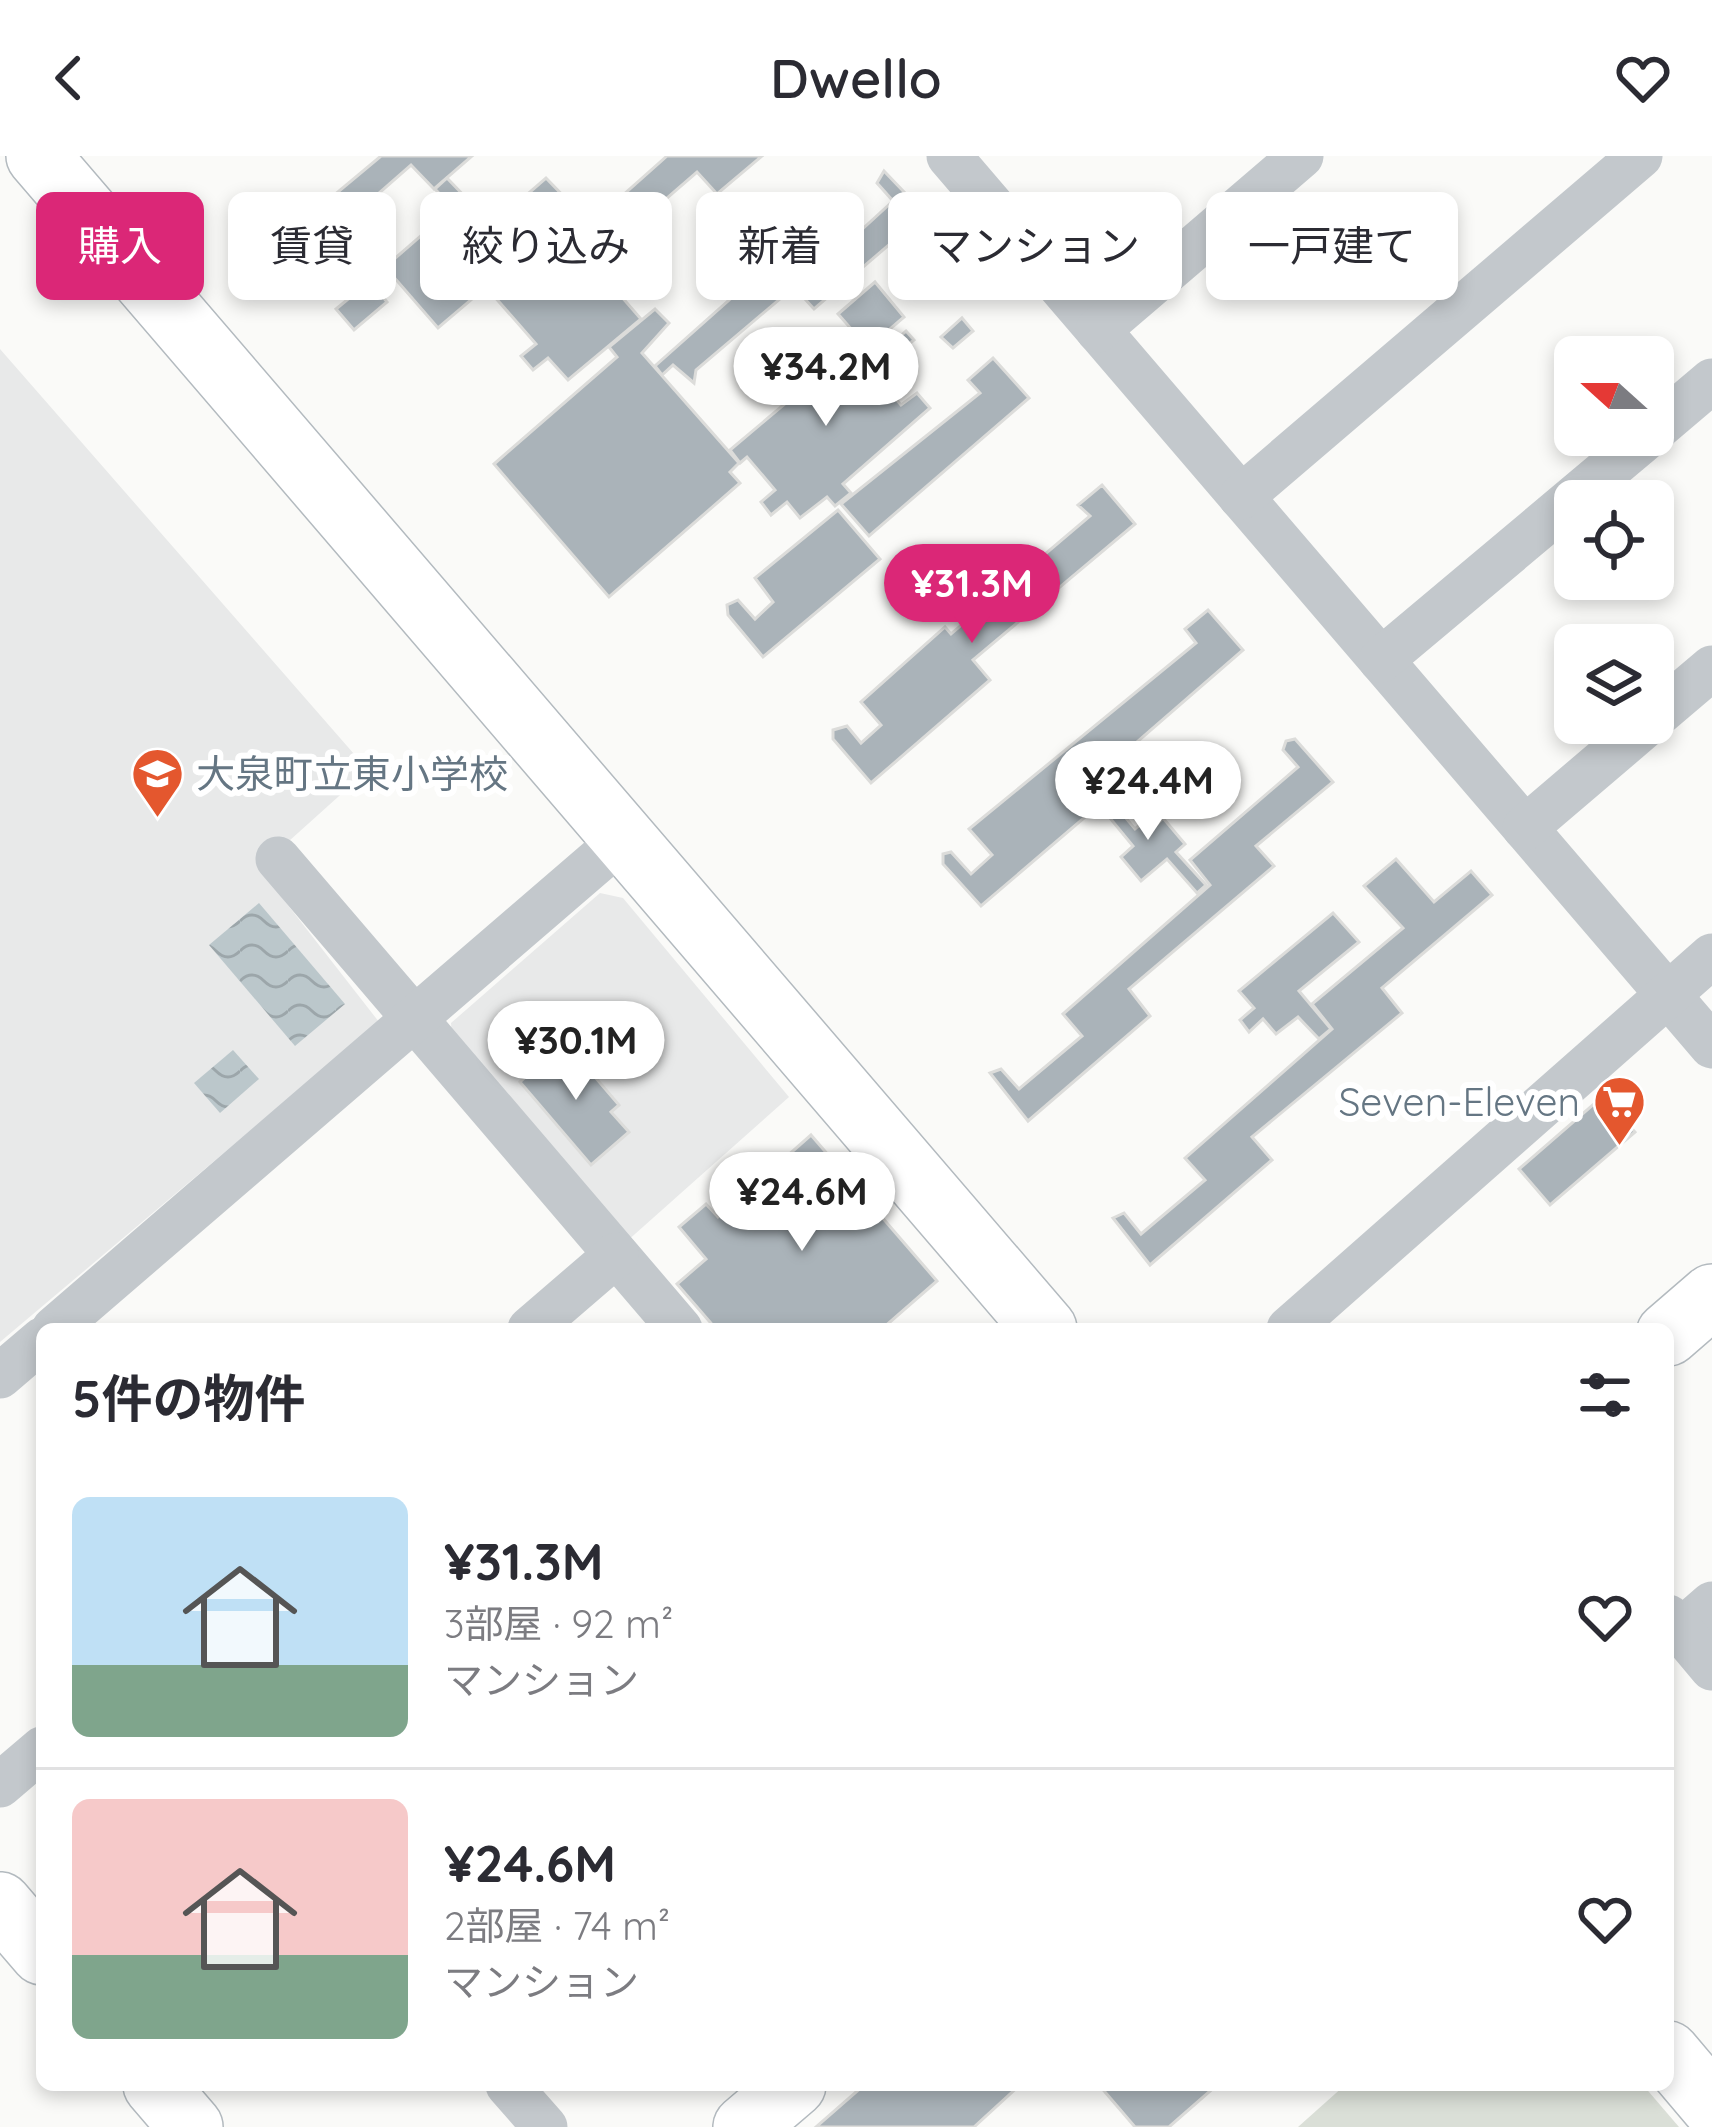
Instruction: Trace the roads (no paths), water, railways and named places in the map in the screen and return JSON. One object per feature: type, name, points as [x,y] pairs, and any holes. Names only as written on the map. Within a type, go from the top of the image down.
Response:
[{"type":"street","points":[[38,156],[1041,1323]]},
{"type":"street","points":[[1098,330],[1301,156]]},
{"type":"street","points":[[1241,497],[1640,156]]},
{"type":"street","points":[[960,160],[1098,330],[1712,1046]]},
{"type":"street","points":[[1674,414],[1712,382]]},
{"type":"street","points":[[1381,660],[1624,456]]},
{"type":"street","points":[[1674,700],[1712,668]]},
{"type":"street","points":[[1526,828],[1623,744]]},
{"type":"street","points":[[61,1323],[624,838]]},
{"type":"street","points":[[278,859],[675,1323]]},
{"type":"street","points":[[1296,1323],[1712,956]]},
{"type":"street","points":[[537,1323],[616,1255]]},
{"type":"street","points":[[1674,1329],[1712,1296]]},
{"type":"street","points":[[0,1376],[36,1345]]},
{"type":"street","points":[[1687,1617],[1712,1668]]},
{"type":"street","points":[[0,1785],[36,1754]]},
{"type":"street","points":[[0,1904],[36,1946]]},
{"type":"street","points":[[1674,2060],[1712,2105]]},
{"type":"street","points":[[160,2091],[191,2127]]},
{"type":"street","points":[[513,2091],[545,2127]]},
{"type":"street","points":[[745,2127],[787,2091]]},
{"type":"water","points":[[259,903],[345,1004],[295,1046],[209,945]]},
{"type":"water","points":[[233,1050],[259,1079],[220,1113],[194,1083]]},
{"type":"place","name":"大泉町立東小学校","points":[[157,819]]},
{"type":"place","name":"Seven-Eleven","points":[[1619,1147]]}]
